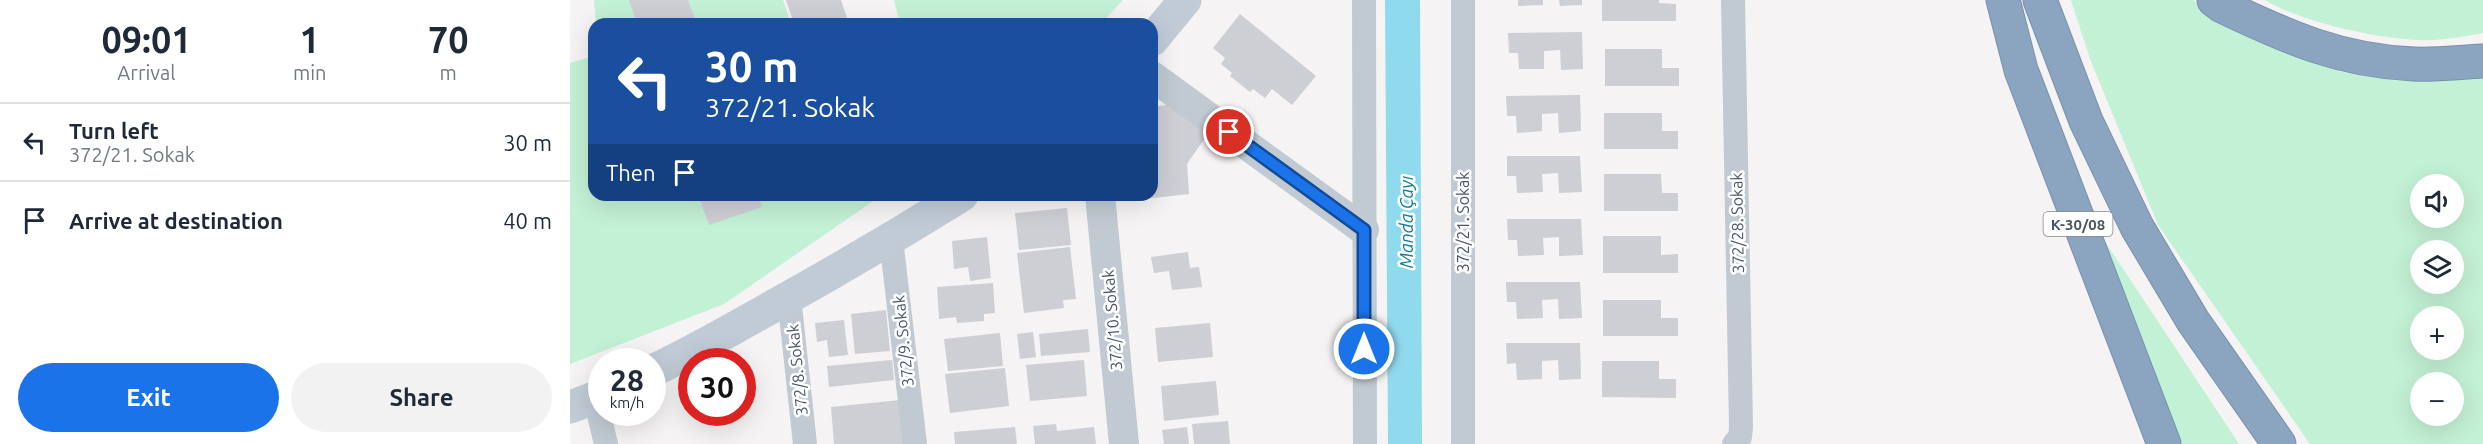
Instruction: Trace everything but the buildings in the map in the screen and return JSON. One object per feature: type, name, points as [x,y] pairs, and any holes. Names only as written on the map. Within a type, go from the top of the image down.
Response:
[{"type":"highway","name":"K-30/08","points":[[2003,0],[2021,70],[2163,444]]},
{"type":"highway","points":[[2040,0],[2086,121],[2137,227],[2193,321],[2279,444]]},
{"type":"highway","points":[[2214,0],[2294,40],[2352,57],[2414,64],[2483,61]]},
{"type":"main road","points":[[1158,32],[1185,0]]},
{"type":"main road","points":[[699,348],[891,239],[952,201]]},
{"type":"street","points":[[1364,0],[1365,444]]},
{"type":"street","name":"372/21. Sokak","points":[[1463,0],[1463,444]]},
{"type":"street","name":"372/28. Sokak","points":[[1733,0],[1741,427],[1740,436],[1734,444]]},
{"type":"street","points":[[1158,80],[1364,230]]},
{"type":"street","name":"372/10. Sokak","points":[[1101,201],[1124,444]]},
{"type":"street","name":"372/9. Sokak","points":[[891,239],[915,444]]},
{"type":"street","name":"372/8. Sokak","points":[[789,297],[805,444]]},
{"type":"street","points":[[600,426],[606,444]]},
{"type":"green space","points":[[594,0],[783,0],[789,18],[596,18]]},
{"type":"green space","points":[[894,0],[1123,0],[1106,18],[898,18]]},
{"type":"green space","points":[[2071,0],[2193,0],[2205,10],[2264,43],[2341,72],[2410,78],[2483,76],[2483,444],[2310,444],[2158,225],[2090,59]]},
{"type":"green space","points":[[2265,0],[2483,0],[2483,33],[2433,40],[2393,38],[2323,23]]},
{"type":"green space","points":[[588,58],[588,201],[873,201],[724,304],[611,348],[588,348],[588,357],[570,364],[570,63]]},
{"type":"green space","points":[[2096,228],[2239,444],[2179,444]]},
{"type":"water","name":"Manda Çayı","points":[[1385,0],[1420,0],[1422,444],[1388,444]]},
{"type":"route","points":[[1229,132],[1364,230],[1364,349]]}]
